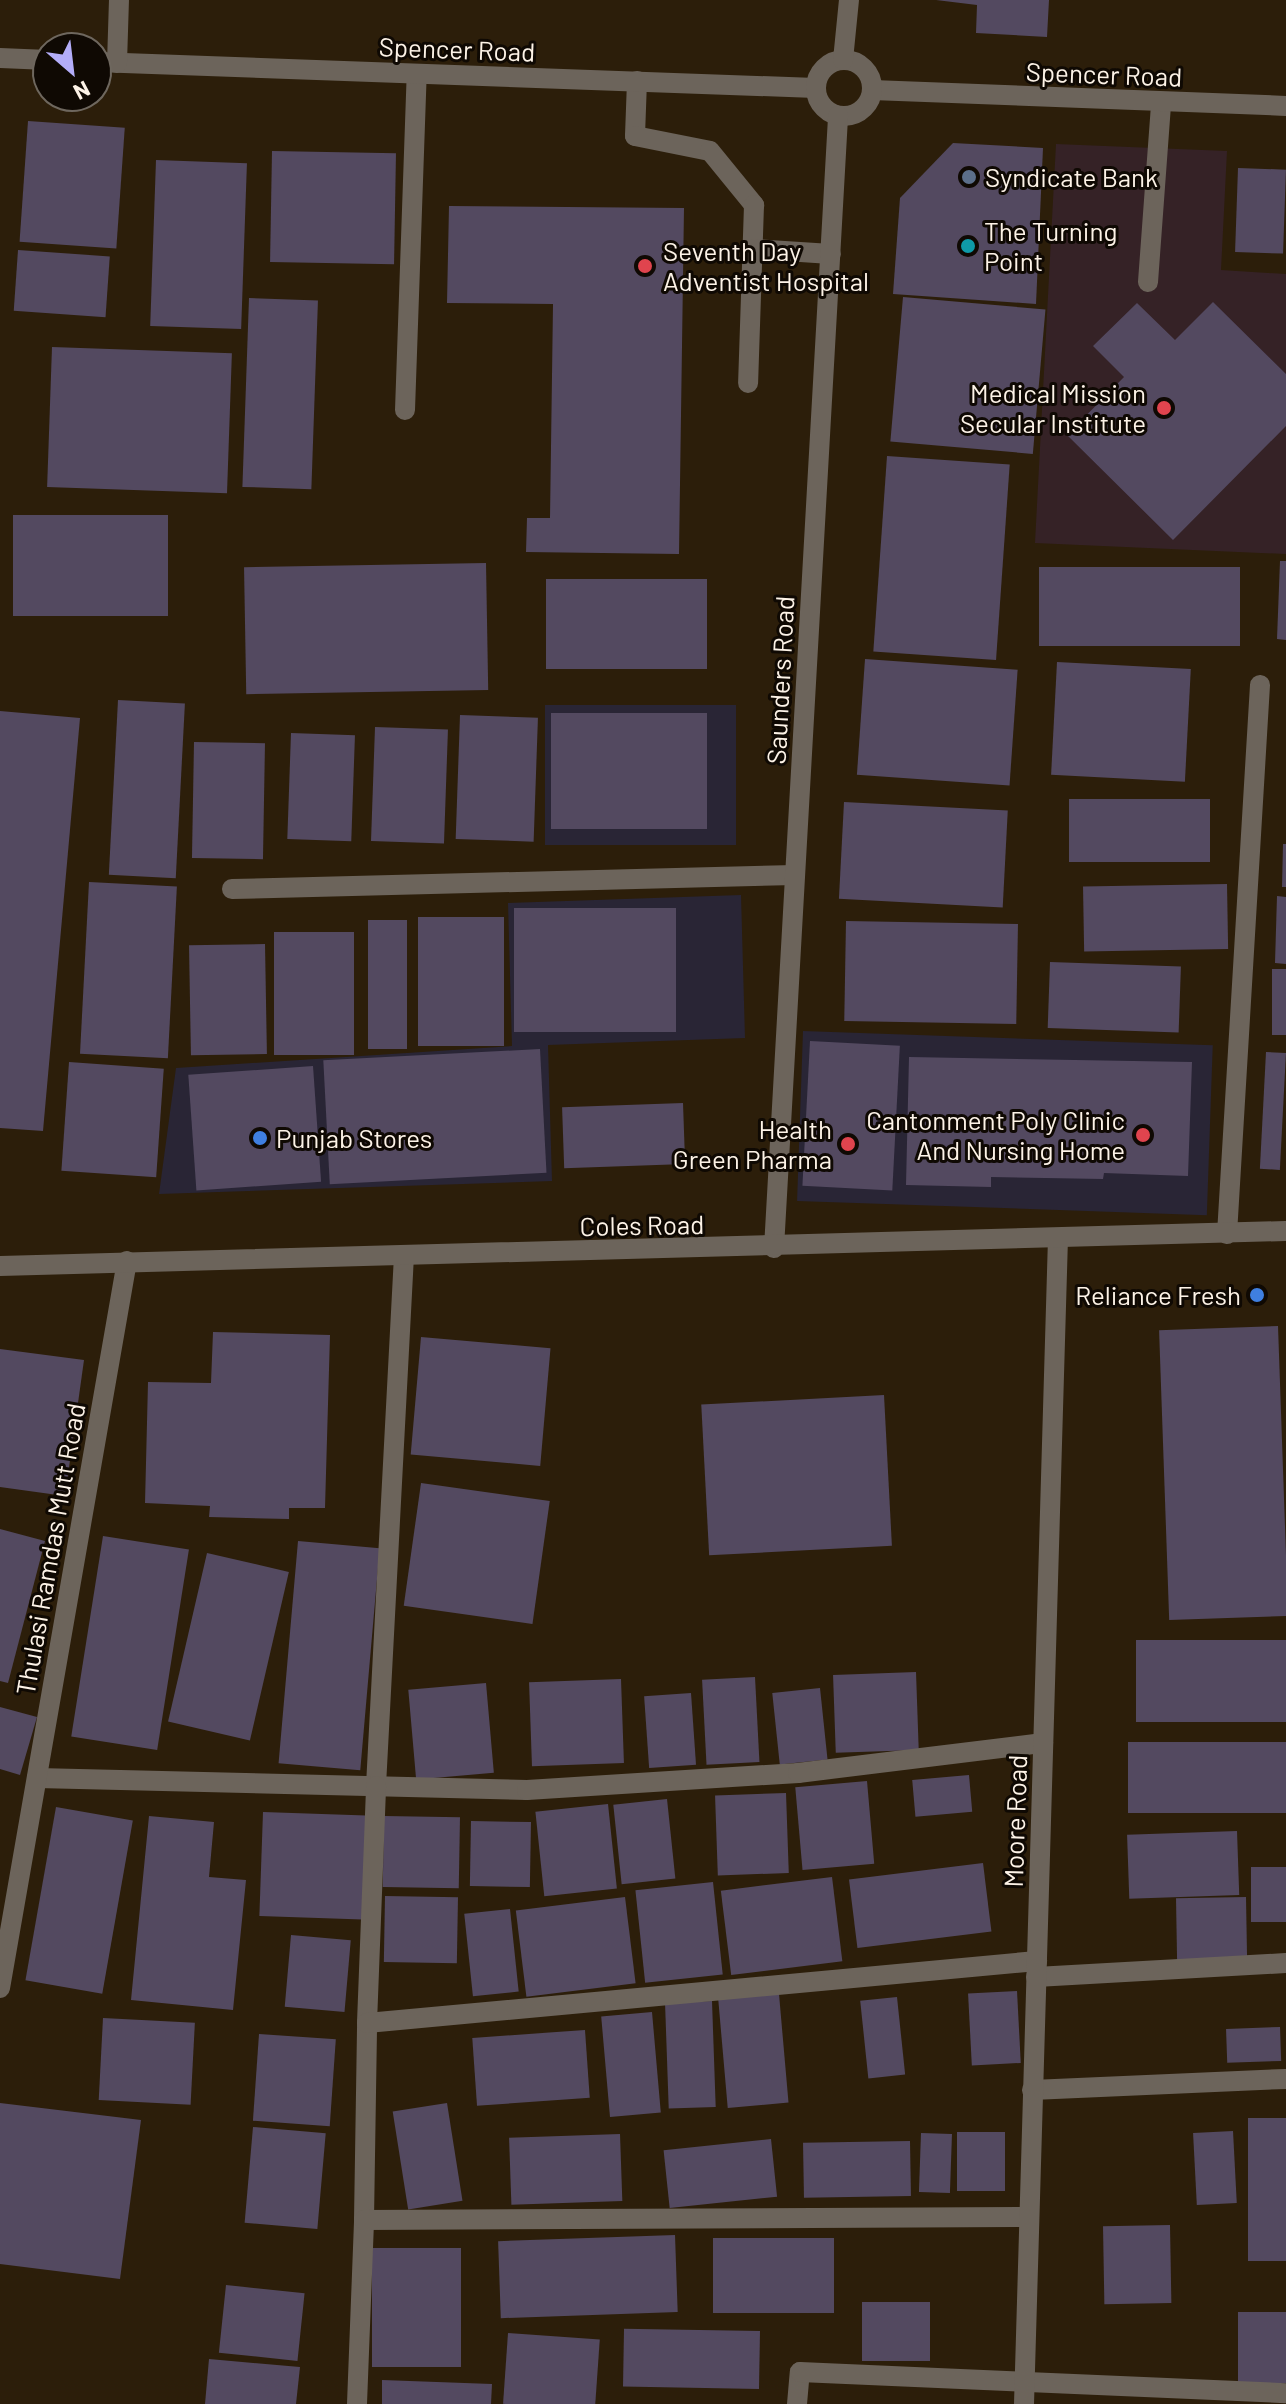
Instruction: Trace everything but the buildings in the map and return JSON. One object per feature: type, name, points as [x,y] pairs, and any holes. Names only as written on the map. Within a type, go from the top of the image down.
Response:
[{"type":"street","points":[[117,63],[119,0]]},
{"type":"street","points":[[843,60],[849,0]]},
{"type":"street","points":[[0,58],[32,59]]},
{"type":"street","points":[[843,60],[867,72],[872,90],[857,113],[838,116],[819,103],[816,88],[827,65],[843,60]]},
{"type":"street","name":"Spencer Road","points":[[112,63],[816,88]]},
{"type":"street","points":[[405,410],[417,74]]},
{"type":"street","points":[[637,81],[635,136],[710,151],[754,205],[748,383]]},
{"type":"street","name":"Spencer Road","points":[[872,90],[1286,106]]},
{"type":"street","points":[[1148,282],[1161,103]]},
{"type":"street","name":"Saunders Road","points":[[774,1248],[838,116]]},
{"type":"street","points":[[754,249],[831,254]]},
{"type":"street","points":[[1227,1234],[1260,685]]},
{"type":"street","points":[[232,889],[795,875]]},
{"type":"street","name":"Coles Road","points":[[0,1266],[774,1248],[1286,1231]]},
{"type":"street","name":"Moore Road","points":[[1024,2404],[1058,1239]]},
{"type":"street","points":[[357,2404],[376,1786],[404,1256]]},
{"type":"street","name":"Thulasi Ramdas Mutt Road","points":[[0,1988],[127,1261]]},
{"type":"street","points":[[37,1778],[527,1790],[798,1773],[1043,1743]]},
{"type":"street","points":[[367,2023],[1036,1969],[1286,1963]]},
{"type":"street","points":[[1032,2090],[1286,2079]]},
{"type":"street","points":[[364,2220],[1029,2217]]},
{"type":"street","points":[[797,2404],[800,2372],[1286,2393]]},
{"type":"shaded area","name":"Medical Mission Secular Institute","points":[[1056,144],[1227,151],[1221,270],[1286,274],[1286,554],[1035,543]]},
{"type":"shaded area","points":[[545,705],[736,705],[736,845],[545,845]]},
{"type":"shaded area","points":[[741,895],[745,1038],[548,1045],[552,1181],[159,1194],[176,1068],[512,1046],[508,903]]},
{"type":"shaded area","points":[[803,1031],[1213,1045],[1207,1215],[797,1201]]},
{"type":"place","name":"Syndicate Bank","points":[[969,177]]},
{"type":"place","name":"The Turning Point","points":[[968,246]]},
{"type":"place","name":"Seventh Day Adventist Hospital","points":[[645,266]]},
{"type":"place","name":"Medical Mission Secular Institute","points":[[1164,408]]},
{"type":"place","name":"Cantonment Poly Clinic And Nursing Home","points":[[1143,1135]]},
{"type":"place","name":"Punjab Stores","points":[[260,1138]]},
{"type":"place","name":"Health Green Pharma","points":[[848,1144]]},
{"type":"place","name":"Reliance Fresh","points":[[1257,1295]]}]
